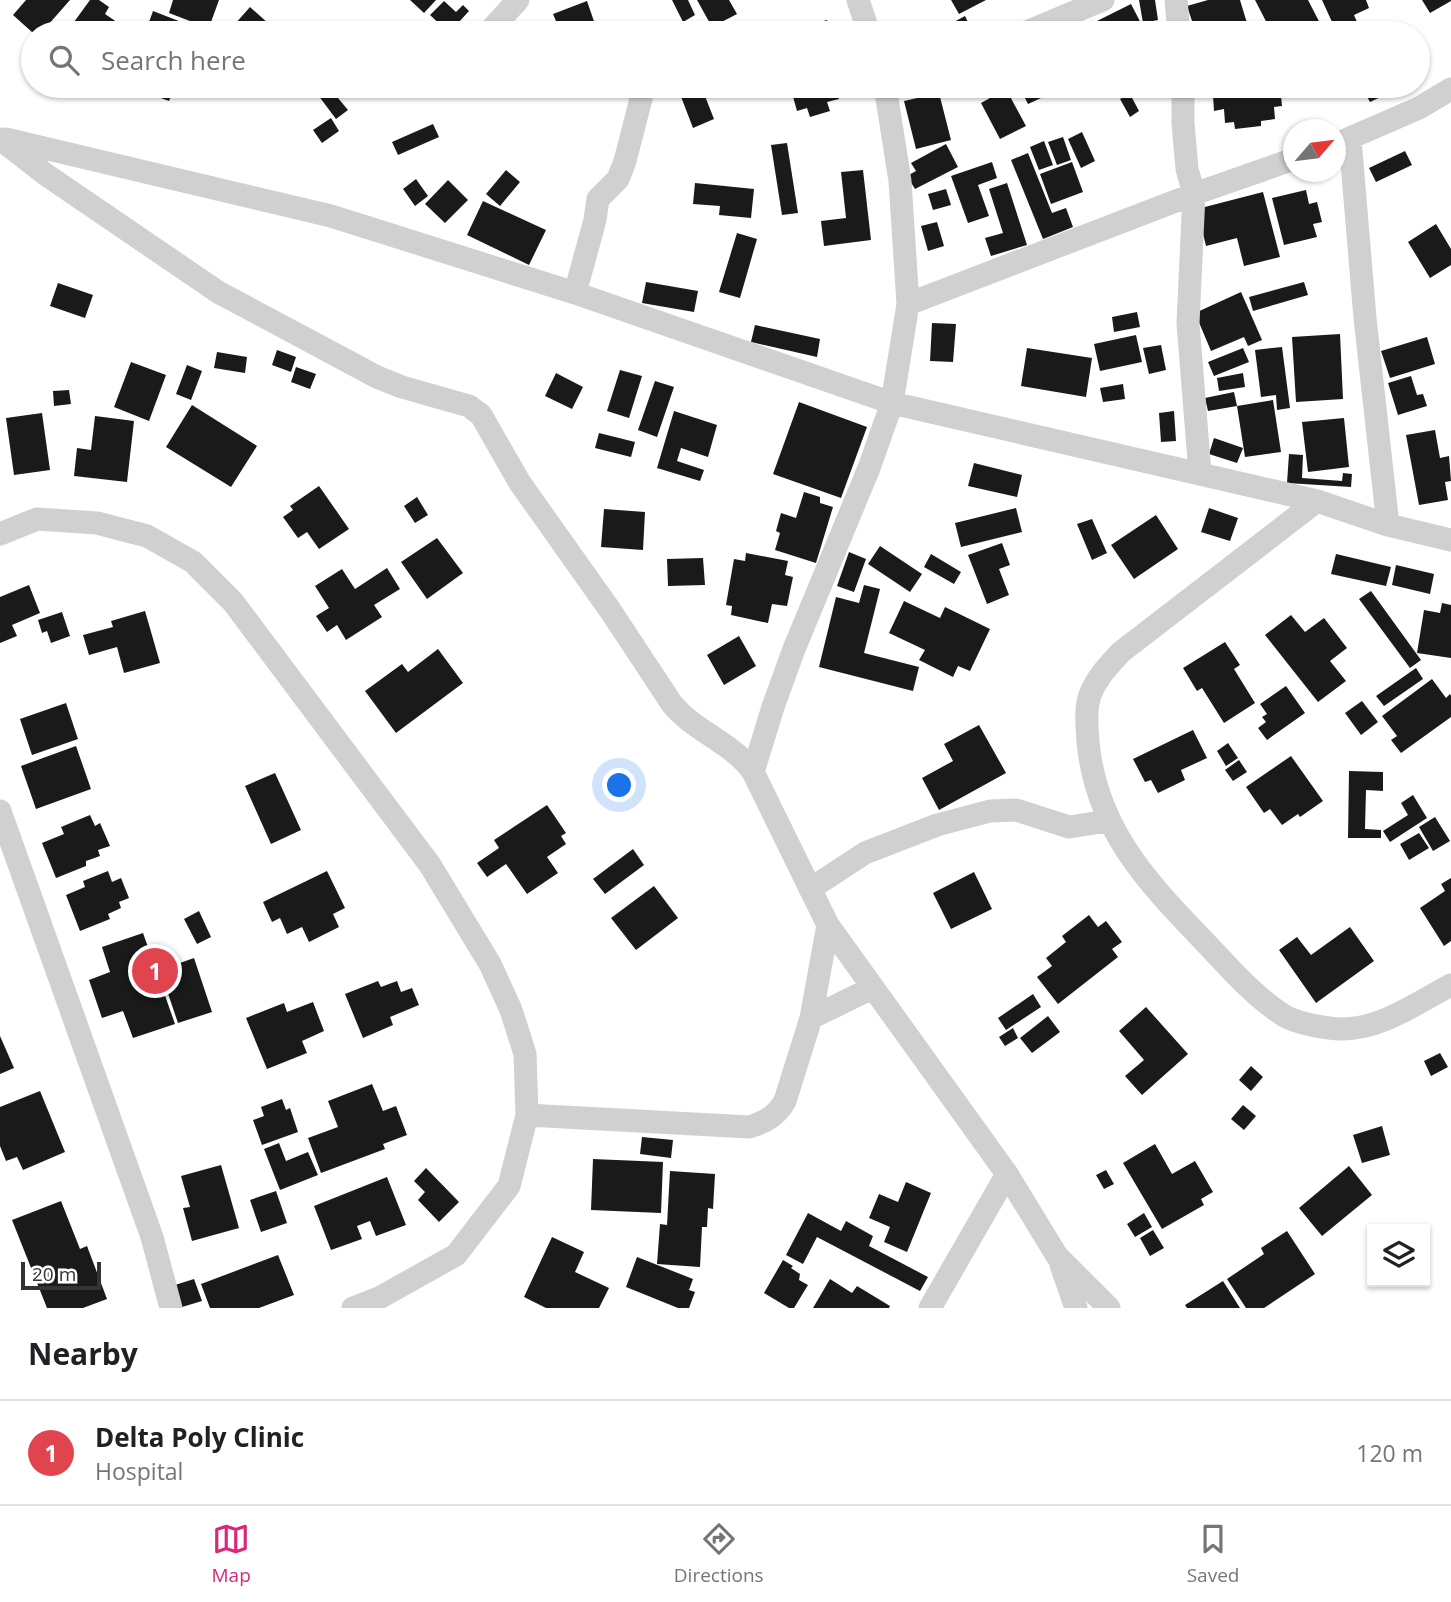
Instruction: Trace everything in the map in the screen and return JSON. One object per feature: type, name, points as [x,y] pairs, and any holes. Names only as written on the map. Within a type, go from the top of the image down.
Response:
[{"type":"street","points":[[499,21],[518,0]]},
{"type":"street","points":[[858,0],[865,21]]},
{"type":"street","points":[[1053,21],[1103,0]]},
{"type":"street","points":[[1176,0],[1178,21]]},
{"type":"street","points":[[1346,140],[1419,108],[1451,89]]},
{"type":"street","points":[[575,293],[598,199],[618,179],[641,98]]},
{"type":"street","points":[[753,772],[790,661],[869,468],[892,403],[908,304],[900,181],[887,98]]},
{"type":"street","points":[[1183,98],[1182,123],[1187,169],[1194,194],[1188,323],[1200,473]]},
{"type":"street","points":[[0,138],[331,216],[575,293],[892,403],[1317,501],[1388,525],[1451,540]]},
{"type":"street","points":[[0,138],[45,174],[218,292],[377,377],[469,406],[481,415],[520,483],[610,610],[672,704],[689,721],[744,759],[753,772],[828,925],[1007,1174],[1057,1256],[1076,1308]]},
{"type":"street","points":[[908,304],[1283,163]]},
{"type":"street","points":[[1346,173],[1388,525]]},
{"type":"street","points":[[1317,501],[1121,652],[1102,672],[1090,696],[1086,718],[1090,766],[1108,821],[1155,890],[1244,982],[1284,1016],[1327,1028],[1352,1030],[1381,1022],[1451,985]]},
{"type":"street","points":[[0,534],[37,519],[97,523],[147,536],[193,562],[233,602],[430,865],[490,964],[511,1010],[525,1054],[527,1115],[509,1186],[456,1255],[379,1298],[353,1308]]},
{"type":"street","points":[[810,889],[865,853],[937,825],[990,811],[1016,810],[1069,827],[1108,821]]},
{"type":"street","points":[[0,811],[152,1237],[171,1308]]},
{"type":"street","points":[[527,1115],[749,1127],[763,1123],[778,1112],[785,1101],[811,1018],[828,925]]},
{"type":"street","points":[[811,1018],[872,988]]},
{"type":"street","points":[[930,1308],[1007,1174]]},
{"type":"street","points":[[1057,1256],[1109,1308]]},
{"type":"building","points":[[26,0],[70,0],[52,21],[21,22],[13,15]]},
{"type":"building","points":[[90,0],[99,0],[109,7],[105,14],[115,21],[75,21]]},
{"type":"building","points":[[173,0],[219,0],[211,21],[190,21],[169,13]]},
{"type":"building","points":[[410,0],[436,0],[424,13]]},
{"type":"building","points":[[672,0],[688,0],[695,15],[682,21]]},
{"type":"building","points":[[697,0],[729,0],[737,14],[724,21],[709,21]]},
{"type":"building","points":[[951,0],[986,0],[959,14]]},
{"type":"building","points":[[1139,0],[1155,0],[1158,20],[1143,21]]},
{"type":"building","points":[[1208,0],[1240,0],[1246,21],[1192,21],[1187,6]]},
{"type":"building","points":[[1255,0],[1308,0],[1319,21],[1266,21]]},
{"type":"building","points":[[1322,0],[1366,0],[1369,8],[1354,15],[1356,21],[1332,21]]},
{"type":"building","points":[[1422,0],[1451,0],[1451,1],[1430,13]]},
{"type":"building","points":[[444,1],[456,12],[463,5],[469,11],[460,21],[436,21],[430,15]]},
{"type":"building","points":[[587,1],[594,21],[556,21],[553,14]]},
{"type":"building","points":[[1131,4],[1140,21],[1097,21]]},
{"type":"building","points":[[250,7],[266,21],[238,21]]},
{"type":"building","points":[[153,11],[179,21],[149,21]]},
{"type":"building","points":[[320,98],[338,98],[348,110],[336,119]]},
{"type":"building","points":[[682,98],[706,98],[714,119],[693,128]]},
{"type":"building","points":[[793,98],[839,99],[827,102],[830,111],[810,117],[807,108],[797,111]]},
{"type":"building","points":[[940,98],[951,140],[916,149],[904,101]]},
{"type":"building","points":[[990,98],[1011,98],[1026,126],[1000,139],[981,103]]},
{"type":"building","points":[[1025,98],[1041,98],[1028,104]]},
{"type":"building","points":[[1132,98],[1139,111],[1130,117],[1120,99]]},
{"type":"building","points":[[1213,98],[1281,98],[1282,106],[1274,107],[1275,119],[1261,121],[1261,126],[1235,129],[1234,122],[1225,123],[1224,109],[1214,111]]},
{"type":"building","points":[[331,118],[339,131],[322,143],[313,130]]},
{"type":"building","points":[[433,124],[439,137],[398,155],[392,142]]},
{"type":"building","points":[[1082,132],[1095,161],[1081,168],[1068,139]]},
{"type":"building","points":[[1063,137],[1071,160],[1057,165],[1048,142]]},
{"type":"building","points":[[1044,141],[1053,165],[1039,170],[1030,147]]},
{"type":"building","points":[[787,143],[798,213],[782,215],[771,145]]},
{"type":"building","points":[[946,144],[958,167],[915,189],[907,176],[916,171],[911,163]]},
{"type":"building","points":[[1405,151],[1412,165],[1376,182],[1369,168]]},
{"type":"building","points":[[1028,153],[1052,213],[1066,208],[1073,227],[1043,239],[1011,160]]},
{"type":"building","points":[[992,162],[997,178],[978,185],[989,216],[968,223],[951,176]]},
{"type":"building","points":[[1072,162],[1083,192],[1051,204],[1040,174]]},
{"type":"building","points":[[506,170],[520,182],[500,206],[486,194]]},
{"type":"building","points":[[863,170],[871,240],[824,246],[821,221],[846,218],[841,172]]},
{"type":"building","points":[[416,179],[428,196],[415,206],[403,189]]},
{"type":"building","points":[[448,180],[468,200],[445,223],[425,204]]},
{"type":"building","points":[[695,183],[754,189],[751,218],[719,215],[720,206],[693,204]]},
{"type":"building","points":[[1007,183],[1027,245],[991,256],[985,238],[1003,233],[989,189]]},
{"type":"building","points":[[946,189],[951,205],[933,210],[928,194]]},
{"type":"building","points":[[1306,190],[1309,204],[1317,202],[1322,222],[1313,224],[1317,237],[1284,245],[1272,198]]},
{"type":"building","points":[[1263,192],[1280,257],[1244,266],[1237,238],[1206,246],[1197,209]]},
{"type":"building","points":[[483,201],[546,230],[529,265],[467,235]]},
{"type":"building","points":[[937,222],[944,246],[928,251],[921,226]]},
{"type":"building","points":[[1436,224],[1451,249],[1451,265],[1430,278],[1408,242]]},
{"type":"building","points":[[737,233],[757,239],[740,298],[719,292]]},
{"type":"building","points":[[646,282],[698,291],[694,312],[642,303]]},
{"type":"building","points":[[1304,282],[1308,295],[1253,311],[1249,297]]},
{"type":"building","points":[[58,283],[93,295],[85,318],[50,306]]},
{"type":"building","points":[[1241,292],[1262,340],[1248,346],[1244,337],[1211,351],[1195,313]]},
{"type":"building","points":[[1137,312],[1140,327],[1114,332],[1112,317]]},
{"type":"building","points":[[932,323],[956,324],[953,362],[930,361]]},
{"type":"building","points":[[755,325],[820,339],[817,357],[751,342]]},
{"type":"building","points":[[1340,334],[1343,399],[1296,402],[1292,337]]},
{"type":"building","points":[[1136,335],[1142,362],[1100,371],[1094,344]]},
{"type":"building","points":[[1427,337],[1435,364],[1390,378],[1381,351]]},
{"type":"building","points":[[1161,345],[1166,370],[1149,374],[1143,348]]},
{"type":"building","points":[[1282,347],[1290,408],[1277,410],[1276,395],[1261,397],[1255,350]]},
{"type":"building","points":[[1027,348],[1092,358],[1086,397],[1021,386]]},
{"type":"building","points":[[1243,348],[1249,362],[1214,376],[1208,362]]},
{"type":"building","points":[[277,350],[296,357],[291,372],[272,365]]},
{"type":"building","points":[[217,352],[247,357],[245,373],[214,368]]},
{"type":"building","points":[[131,362],[166,375],[149,421],[114,407]]},
{"type":"building","points":[[187,365],[202,371],[191,400],[176,394]]},
{"type":"building","points":[[296,367],[316,374],[310,389],[291,382]]},
{"type":"building","points":[[620,370],[642,376],[629,418],[607,411]]},
{"type":"building","points":[[556,373],[583,387],[572,409],[545,396]]},
{"type":"building","points":[[1243,373],[1245,387],[1219,391],[1217,378]]},
{"type":"building","points":[[1411,376],[1417,395],[1423,394],[1427,406],[1398,415],[1388,383]]},
{"type":"building","points":[[655,381],[674,387],[657,437],[638,430]]},
{"type":"building","points":[[1123,384],[1125,399],[1103,402],[1100,388]]},
{"type":"building","points":[[69,390],[71,404],[54,406],[53,391]]},
{"type":"building","points":[[1234,392],[1237,406],[1208,411],[1205,398]]},
{"type":"building","points":[[1273,400],[1281,452],[1245,457],[1237,406]]},
{"type":"building","points":[[799,402],[867,427],[841,498],[773,474]]},
{"type":"building","points":[[192,405],[257,446],[231,487],[166,447]]},
{"type":"building","points":[[674,411],[717,425],[708,457],[681,448],[677,461],[704,470],[700,481],[657,468]]},
{"type":"building","points":[[1174,411],[1176,441],[1161,442],[1159,413]]},
{"type":"building","points":[[42,413],[50,470],[14,475],[6,418]]},
{"type":"building","points":[[95,416],[134,421],[127,482],[74,476],[77,448],[91,450]]},
{"type":"building","points":[[1344,418],[1349,467],[1308,472],[1302,422]]},
{"type":"building","points":[[1435,430],[1440,458],[1449,456],[1451,481],[1445,482],[1448,500],[1419,505],[1406,435]]},
{"type":"building","points":[[599,433],[635,442],[631,457],[595,448]]},
{"type":"building","points":[[1214,438],[1243,448],[1237,463],[1209,454]]},
{"type":"building","points":[[1289,454],[1303,455],[1302,478],[1342,481],[1343,473],[1352,474],[1351,487],[1287,483]]},
{"type":"building","points":[[974,463],[1022,475],[1017,497],[968,486]]},
{"type":"building","points":[[319,486],[349,529],[319,549],[307,532],[298,538],[283,517],[293,510],[290,506]]},
{"type":"building","points":[[804,492],[820,497],[820,503],[833,507],[816,563],[775,550],[780,533],[776,531],[781,513],[796,518]]},
{"type":"building","points":[[417,497],[428,515],[415,523],[404,506]]},
{"type":"building","points":[[1016,508],[1022,532],[961,547],[955,523]]},
{"type":"building","points":[[1209,508],[1238,518],[1230,541],[1201,532]]},
{"type":"building","points":[[604,509],[645,512],[643,550],[601,547]]},
{"type":"building","points":[[1156,515],[1178,549],[1134,579],[1111,545]]},
{"type":"building","points":[[1092,519],[1107,553],[1092,560],[1077,524]]},
{"type":"building","points":[[437,538],[463,573],[427,599],[401,562]]},
{"type":"building","points":[[1002,543],[1010,565],[999,569],[1009,595],[987,604],[968,555]]},
{"type":"building","points":[[880,546],[922,574],[910,592],[868,564]]},
{"type":"building","points":[[849,552],[866,559],[854,592],[837,586]]},
{"type":"building","points":[[746,553],[788,561],[785,575],[793,577],[787,606],[772,604],[768,623],[731,615],[732,606],[726,605],[734,559],[745,561]]},
{"type":"building","points":[[931,554],[961,572],[954,584],[924,567]]},
{"type":"building","points":[[1336,554],[1391,567],[1386,586],[1331,574]]},
{"type":"building","points":[[703,558],[705,585],[668,586],[667,559]]},
{"type":"building","points":[[1396,565],[1434,574],[1430,594],[1392,585]]},
{"type":"building","points":[[387,568],[400,589],[374,605],[382,617],[346,640],[337,625],[327,632],[316,616],[329,608],[315,586],[342,569],[355,589]]},
{"type":"building","points":[[29,585],[40,613],[12,625],[17,636],[0,643],[0,597]]},
{"type":"building","points":[[864,585],[880,589],[864,653],[919,667],[913,691],[819,667],[836,597],[859,603]]},
{"type":"building","points":[[1371,591],[1421,660],[1410,668],[1359,599]]},
{"type":"building","points":[[904,601],[940,618],[945,607],[990,629],[970,671],[958,666],[953,677],[919,660],[925,650],[889,633]]},
{"type":"building","points":[[1442,603],[1451,605],[1451,658],[1417,653],[1424,610],[1440,613]]},
{"type":"building","points":[[145,611],[160,663],[124,673],[117,647],[89,655],[83,635],[113,627],[111,621]]},
{"type":"building","points":[[62,612],[70,636],[51,643],[47,631],[42,633],[38,620]]},
{"type":"building","points":[[1291,615],[1305,632],[1324,618],[1347,648],[1330,661],[1346,681],[1318,702],[1265,635]]},
{"type":"building","points":[[739,636],[756,666],[724,685],[707,655]]},
{"type":"building","points":[[1225,642],[1240,665],[1234,669],[1255,703],[1224,723],[1202,688],[1197,691],[1183,668]]},
{"type":"building","points":[[438,649],[463,683],[396,733],[365,691],[402,664],[408,672]]},
{"type":"building","points":[[1416,668],[1423,679],[1384,706],[1376,696]]},
{"type":"building","points":[[1432,679],[1446,698],[1450,694],[1451,696],[1451,717],[1401,753],[1391,740],[1397,736],[1382,716]]},
{"type":"building","points":[[1286,686],[1305,713],[1267,740],[1258,728],[1266,722],[1262,717],[1267,714],[1260,704]]},
{"type":"building","points":[[1362,701],[1378,722],[1361,735],[1345,713]]},
{"type":"building","points":[[66,703],[78,739],[32,755],[20,719]]},
{"type":"building","points":[[979,725],[1006,773],[939,810],[922,778],[953,761],[944,744]]},
{"type":"building","points":[[1193,730],[1207,758],[1181,770],[1185,780],[1158,793],[1151,780],[1145,782],[1133,759]]},
{"type":"building","points":[[1228,743],[1238,758],[1226,766],[1217,751]]},
{"type":"building","points":[[76,746],[91,789],[36,809],[21,766]]},
{"type":"building","points":[[1291,756],[1323,801],[1300,817],[1298,814],[1282,825],[1270,809],[1264,813],[1246,787]]},
{"type":"building","points":[[1239,760],[1247,772],[1233,781],[1225,770]]},
{"type":"building","points":[[1349,771],[1383,772],[1383,791],[1366,790],[1365,829],[1381,830],[1381,838],[1348,838]]},
{"type":"building","points":[[275,773],[301,830],[271,844],[245,786]]},
{"type":"building","points":[[1413,795],[1427,818],[1390,842],[1383,831],[1408,815],[1401,803]]},
{"type":"building","points":[[547,805],[566,833],[561,836],[566,844],[547,857],[558,873],[527,894],[506,864],[487,877],[477,863],[499,848],[494,840]]},
{"type":"building","points":[[90,815],[95,826],[100,823],[110,846],[98,850],[100,856],[86,861],[86,866],[56,878],[42,843],[64,834],[61,827]]},
{"type":"building","points":[[1435,817],[1450,841],[1433,851],[1419,827]]},
{"type":"building","points":[[1419,833],[1429,848],[1409,860],[1400,844]]},
{"type":"building","points":[[633,849],[644,865],[605,894],[593,879]]},
{"type":"building","points":[[108,871],[112,882],[121,878],[129,898],[119,902],[121,908],[108,914],[110,919],[80,931],[66,895],[85,887],[83,881]]},
{"type":"building","points":[[327,871],[345,908],[333,914],[339,927],[309,942],[302,927],[287,934],[280,918],[272,922],[263,902]]},
{"type":"building","points":[[974,872],[992,909],[951,929],[933,893]]},
{"type":"building","points":[[1451,878],[1451,941],[1444,946],[1420,908],[1445,891],[1441,884]]},
{"type":"building","points":[[654,886],[678,918],[636,950],[611,918]]},
{"type":"building","points":[[199,911],[211,937],[197,944],[184,919]]},
{"type":"building","points":[[1089,915],[1098,927],[1106,921],[1122,942],[1112,949],[1118,957],[1058,1004],[1037,977],[1052,966],[1046,958],[1066,942],[1062,936]]},
{"type":"building","points":[[1350,927],[1374,961],[1316,1003],[1279,950],[1297,937],[1311,955]]},
{"type":"building","points":[[143,933],[175,1024],[133,1038],[123,1011],[102,1018],[89,980],[110,972],[102,947]]},
{"type":"building","points":[[194,958],[212,1012],[178,1023],[160,970]]},
{"type":"building","points":[[378,981],[381,987],[397,981],[401,992],[412,988],[419,1005],[390,1017],[393,1025],[363,1038],[345,994]]},
{"type":"building","points":[[1033,994],[1041,1007],[1006,1030],[998,1018]]},
{"type":"building","points":[[313,1002],[324,1031],[302,1041],[307,1053],[267,1069],[246,1018],[284,1003],[287,1012]]},
{"type":"building","points":[[1146,1007],[1188,1054],[1142,1095],[1125,1076],[1144,1060],[1119,1031]]},
{"type":"building","points":[[1048,1016],[1060,1032],[1032,1053],[1020,1038]]},
{"type":"building","points":[[1013,1028],[1018,1038],[1005,1046],[999,1037]]},
{"type":"building","points":[[0,1036],[14,1068],[0,1074]]},
{"type":"building","points":[[1440,1053],[1448,1067],[1431,1076],[1424,1061]]},
{"type":"building","points":[[1251,1066],[1263,1077],[1251,1091],[1239,1080]]},
{"type":"building","points":[[372,1084],[383,1111],[396,1106],[407,1135],[383,1144],[385,1149],[321,1173],[308,1138],[338,1127],[328,1101]]},
{"type":"building","points":[[40,1091],[65,1152],[23,1170],[17,1157],[6,1161],[0,1146],[0,1107]]},
{"type":"building","points":[[282,1099],[286,1110],[290,1108],[298,1132],[262,1145],[253,1120],[264,1116],[261,1107]]},
{"type":"building","points":[[1243,1105],[1256,1116],[1244,1130],[1231,1119]]},
{"type":"building","points":[[1382,1126],[1390,1155],[1362,1163],[1353,1135]]},
{"type":"building","points":[[642,1137],[673,1140],[671,1158],[640,1154]]},
{"type":"building","points":[[279,1143],[286,1161],[308,1152],[318,1175],[280,1190],[264,1149]]},
{"type":"building","points":[[1155,1144],[1172,1174],[1195,1161],[1213,1192],[1201,1199],[1204,1205],[1162,1229],[1123,1163]]},
{"type":"building","points":[[593,1159],[663,1162],[661,1213],[591,1210]]},
{"type":"building","points":[[221,1165],[239,1228],[192,1241],[183,1208],[190,1207],[181,1176]]},
{"type":"building","points":[[1349,1166],[1372,1195],[1322,1236],[1299,1208]]},
{"type":"building","points":[[426,1168],[459,1202],[439,1222],[418,1200],[425,1192],[414,1181]]},
{"type":"building","points":[[1106,1170],[1114,1184],[1104,1189],[1096,1175]]},
{"type":"building","points":[[670,1171],[715,1174],[713,1209],[708,1208],[707,1227],[702,1227],[700,1267],[657,1264],[660,1224],[667,1225]]},
{"type":"building","points":[[387,1177],[406,1225],[376,1236],[370,1221],[357,1226],[362,1239],[331,1250],[314,1206]]},
{"type":"building","points":[[906,1182],[931,1193],[907,1252],[884,1242],[890,1227],[869,1218],[879,1194],[898,1202]]},
{"type":"building","points":[[276,1191],[287,1223],[261,1232],[250,1200]]},
{"type":"building","points":[[61,1201],[80,1249],[87,1246],[107,1299],[83,1308],[47,1308],[12,1220]]},
{"type":"building","points":[[808,1213],[841,1231],[846,1221],[873,1236],[869,1246],[928,1277],[920,1291],[817,1237],[803,1264],[786,1255]]},
{"type":"building","points":[[1144,1213],[1152,1227],[1135,1237],[1127,1224]]},
{"type":"building","points":[[1153,1230],[1164,1248],[1150,1256],[1140,1238]]},
{"type":"building","points":[[1287,1231],[1315,1274],[1264,1308],[1246,1308],[1227,1279],[1264,1254],[1261,1248]]},
{"type":"building","points":[[552,1237],[584,1252],[575,1272],[609,1288],[599,1308],[546,1308],[524,1297]]},
{"type":"building","points":[[278,1255],[294,1295],[259,1308],[210,1308],[201,1284]]},
{"type":"building","points":[[637,1257],[693,1279],[689,1290],[695,1292],[689,1308],[678,1308],[626,1287]]},
{"type":"building","points":[[783,1260],[800,1274],[799,1280],[808,1285],[794,1308],[789,1308],[764,1293]]},
{"type":"building","points":[[194,1279],[202,1301],[182,1307],[175,1285]]},
{"type":"building","points":[[830,1279],[852,1293],[857,1286],[890,1306],[813,1308]]},
{"type":"building","points":[[1223,1281],[1240,1308],[1187,1308],[1185,1305]]},
{"type":"place","name":"Delta Poly Clinic","points":[[155,971]]}]
